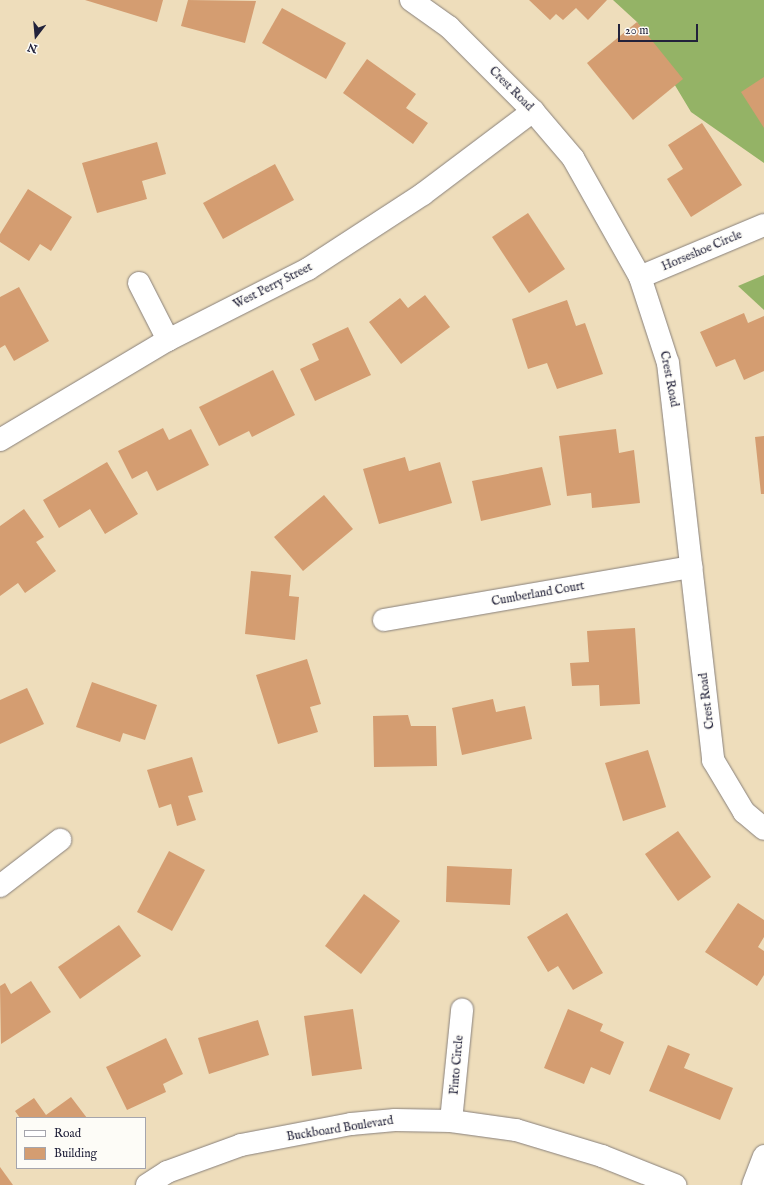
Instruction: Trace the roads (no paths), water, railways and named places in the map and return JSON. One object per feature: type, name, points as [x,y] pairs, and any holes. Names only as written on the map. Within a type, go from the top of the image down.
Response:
[{"type":"street","name":"Crest Road","points":[[411,0],[449,27],[533,111],[573,158],[640,277],[668,363],[713,760],[744,812],[764,829]]},
{"type":"street","name":"West Perry Street","points":[[0,440],[168,340],[308,269],[423,194],[533,111]]},
{"type":"street","name":"Horseshoe Circle","points":[[640,277],[764,226]]},
{"type":"street","points":[[139,283],[168,340]]},
{"type":"street","name":"Cumberland Court","points":[[384,620],[691,567]]},
{"type":"street","points":[[0,886],[60,840]]},
{"type":"street","name":"Pinto Circle","points":[[452,1121],[462,1010]]},
{"type":"street","name":"Buckboard Boulevard","points":[[147,1185],[167,1172],[241,1145],[352,1124],[395,1120],[452,1121],[516,1130],[602,1156],[675,1185]]},
{"type":"street","points":[[753,1185],[764,1156]]}]
